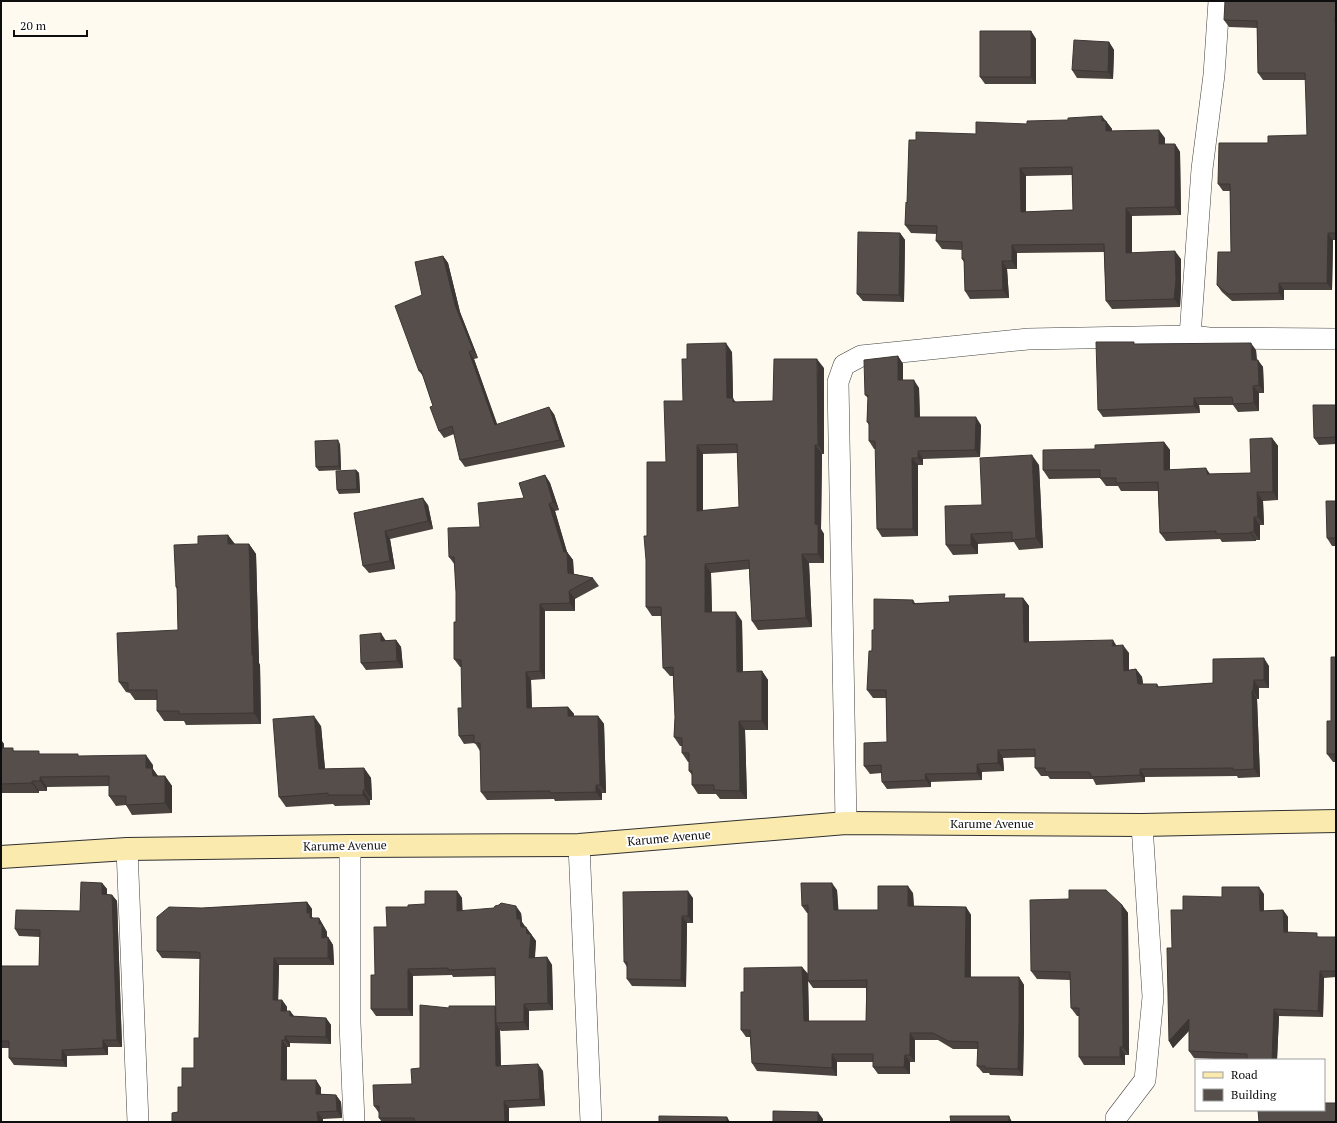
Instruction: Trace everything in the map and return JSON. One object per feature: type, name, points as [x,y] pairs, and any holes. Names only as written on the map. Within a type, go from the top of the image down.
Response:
[{"type":"main road","name":"Karume Avenue","points":[[1,857],[127,849],[579,845],[846,823],[1142,825],[1336,821]]},
{"type":"street","points":[[1190,336],[1202,169],[1214,74],[1219,1]]},
{"type":"street","points":[[846,823],[838,382],[844,365],[861,356],[1028,339],[1190,336],[1209,338],[1336,339]]},
{"type":"street","points":[[1116,1122],[1116,1118],[1145,1080],[1153,997],[1142,825]]},
{"type":"street","points":[[579,845],[591,1122]]},
{"type":"street","points":[[350,846],[350,1023],[354,1122]]},
{"type":"street","points":[[127,849],[138,1122]]},
{"type":"building","points":[[1225,1],[1336,1],[1336,233],[1328,233],[1327,283],[1279,283],[1279,293],[1228,294],[1217,285],[1218,252],[1231,252],[1230,184],[1218,184],[1219,143],[1268,143],[1268,136],[1307,135],[1305,73],[1258,73],[1257,21],[1224,20]]},
{"type":"building","points":[[980,31],[1031,31],[1031,77],[980,77]]},
{"type":"building","points":[[1074,40],[1109,42],[1108,72],[1072,70]]},
{"type":"building","points":[[1102,116],[1102,121],[1106,121],[1106,131],[1159,130],[1159,144],[1175,144],[1175,207],[1126,208],[1126,253],[1175,251],[1176,280],[1174,299],[1106,301],[1104,244],[1012,245],[1012,261],[1002,261],[1003,290],[965,291],[962,242],[936,241],[937,226],[905,225],[909,140],[916,140],[916,132],[976,134],[976,122],[1027,124],[1027,121],[1068,120],[1068,118]],"holes":[[[1072,167],[1073,210],[1021,212],[1020,168]]]},
{"type":"building","points":[[858,232],[900,233],[899,295],[857,294]]},
{"type":"building","points":[[443,256],[455,305],[473,350],[469,352],[495,425],[549,407],[560,440],[460,460],[452,426],[439,431],[430,407],[433,406],[421,370],[419,371],[395,306],[422,295],[415,262]]},
{"type":"building","points":[[1096,342],[1134,342],[1134,344],[1251,343],[1252,360],[1258,360],[1259,385],[1253,386],[1254,403],[1233,404],[1232,397],[1194,398],[1194,406],[1098,410]]},
{"type":"building","points":[[726,343],[727,398],[733,398],[733,402],[773,401],[774,359],[817,359],[818,445],[815,445],[815,524],[818,525],[818,554],[802,554],[806,618],[752,621],[749,560],[705,564],[705,612],[736,612],[737,672],[762,671],[762,721],[739,721],[740,791],[714,790],[714,785],[692,785],[692,771],[689,771],[689,753],[682,753],[682,738],[674,737],[675,717],[673,667],[663,668],[661,607],[646,607],[646,560],[644,536],[647,536],[647,462],[666,462],[664,401],[683,401],[682,359],[687,359],[687,344]],"holes":[[[737,444],[739,507],[697,511],[697,445]]]},
{"type":"building","points":[[898,356],[898,380],[914,380],[915,417],[976,417],[975,450],[918,451],[918,458],[912,458],[913,529],[877,529],[875,441],[869,441],[869,422],[867,422],[868,395],[865,395],[864,360]]},
{"type":"building","points":[[1313,405],[1336,405],[1336,437],[1314,438]]},
{"type":"building","points":[[1272,438],[1273,492],[1257,492],[1258,517],[1254,517],[1254,532],[1250,533],[1216,534],[1216,531],[1160,533],[1158,482],[1116,483],[1116,478],[1100,478],[1100,470],[1043,470],[1043,450],[1095,449],[1095,445],[1164,442],[1164,470],[1206,468],[1207,474],[1251,473],[1250,439]]},
{"type":"building","points":[[338,440],[339,466],[316,467],[315,441]]},
{"type":"building","points":[[1032,455],[1036,538],[1012,540],[1012,532],[971,534],[971,545],[946,545],[945,506],[982,505],[980,458]]},
{"type":"building","points":[[356,470],[357,489],[337,490],[336,471]]},
{"type":"building","points":[[545,475],[553,502],[549,504],[564,552],[567,552],[568,573],[593,578],[569,591],[570,603],[540,604],[540,671],[526,672],[527,708],[568,707],[568,716],[598,716],[600,785],[596,785],[596,792],[481,792],[480,743],[474,743],[474,735],[459,736],[458,708],[462,708],[461,660],[454,659],[456,592],[454,557],[449,557],[448,528],[480,527],[478,503],[524,498],[519,483]]},
{"type":"building","points":[[423,498],[428,521],[385,531],[390,561],[363,566],[354,513]]},
{"type":"building","points":[[1326,501],[1336,501],[1336,538],[1327,538]]},
{"type":"building","points":[[228,535],[228,544],[249,544],[254,713],[179,714],[179,711],[157,711],[157,690],[128,690],[128,683],[119,682],[117,633],[178,630],[174,545],[198,544],[198,536]]},
{"type":"building","points":[[1005,594],[1004,598],[1023,598],[1024,642],[1113,640],[1112,646],[1123,645],[1124,671],[1136,669],[1138,684],[1157,684],[1157,687],[1213,683],[1213,659],[1264,658],[1264,680],[1254,680],[1252,691],[1254,769],[1140,769],[1140,775],[1091,777],[1089,772],[1045,772],[1045,768],[1035,768],[1035,749],[998,750],[998,763],[977,764],[977,773],[925,774],[926,780],[882,782],[881,765],[864,766],[864,743],[887,742],[886,690],[867,690],[869,651],[872,651],[872,630],[874,630],[874,599],[913,600],[913,604],[950,602],[949,596]]},
{"type":"building","points":[[381,633],[381,641],[396,640],[397,661],[361,663],[360,635]]},
{"type":"building","points":[[1331,657],[1336,657],[1336,754],[1327,754],[1327,721],[1331,721]]},
{"type":"building","points":[[314,716],[319,769],[364,768],[365,790],[363,790],[363,795],[328,795],[328,793],[279,797],[273,719]]},
{"type":"building","points":[[1,748],[13,748],[13,751],[39,751],[39,754],[78,754],[78,756],[146,755],[146,768],[152,768],[153,776],[165,776],[165,803],[126,805],[126,796],[109,796],[109,776],[40,777],[40,781],[32,781],[32,783],[1,784]]},
{"type":"building","points":[[81,882],[102,883],[102,894],[112,895],[117,1040],[103,1040],[103,1048],[62,1050],[62,1060],[9,1058],[9,1041],[1,1041],[1,966],[39,966],[40,930],[15,929],[16,910],[80,911]]},
{"type":"building","points":[[801,883],[832,883],[834,910],[878,910],[878,886],[908,886],[908,906],[966,907],[965,977],[1019,977],[1018,1069],[985,1068],[985,1066],[977,1066],[978,1042],[948,1041],[933,1033],[910,1033],[910,1055],[905,1055],[904,1067],[873,1067],[873,1054],[832,1054],[832,1068],[752,1063],[750,1030],[741,1030],[741,992],[744,992],[744,968],[802,967],[804,1021],[866,1021],[867,980],[808,981],[808,905],[802,906]]},
{"type":"building","points":[[1222,887],[1259,887],[1260,911],[1283,910],[1284,932],[1317,933],[1317,937],[1336,937],[1336,971],[1320,971],[1318,1011],[1274,1009],[1272,1059],[1247,1059],[1247,1054],[1189,1051],[1189,1019],[1169,1041],[1167,948],[1172,948],[1171,910],[1183,910],[1183,896],[1222,897]]},
{"type":"building","points":[[1069,890],[1106,890],[1122,905],[1123,1047],[1120,1047],[1120,1057],[1079,1057],[1079,1008],[1071,1008],[1070,972],[1031,971],[1030,900],[1069,899]]},
{"type":"building","points":[[425,891],[457,891],[457,911],[494,908],[501,903],[516,906],[517,919],[520,919],[521,927],[526,927],[527,934],[531,934],[529,958],[547,957],[548,1003],[524,1004],[524,1022],[496,1023],[495,968],[448,970],[448,968],[408,969],[408,1009],[371,1009],[371,975],[375,975],[374,927],[387,927],[386,907],[408,907],[408,905],[425,904]]},
{"type":"building","points":[[688,891],[688,916],[682,916],[681,980],[627,979],[627,962],[624,962],[623,892]]},
{"type":"building","points":[[307,902],[307,913],[310,913],[310,918],[319,918],[319,924],[322,924],[322,938],[328,937],[328,958],[274,958],[273,1000],[282,1000],[281,1011],[290,1011],[290,1016],[326,1018],[326,1037],[285,1036],[285,1040],[282,1040],[281,1080],[316,1080],[316,1094],[336,1095],[337,1111],[317,1112],[318,1122],[172,1122],[172,1113],[178,1112],[178,1087],[182,1087],[182,1068],[194,1068],[194,1038],[199,1038],[200,953],[157,951],[157,917],[169,907],[202,908]]},
{"type":"building","points":[[420,1005],[449,1008],[449,1006],[495,1006],[496,1066],[538,1064],[540,1099],[504,1101],[505,1122],[415,1122],[414,1118],[379,1118],[379,1106],[374,1106],[373,1085],[412,1084],[411,1069],[420,1068]]},
{"type":"building","points":[[1325,1103],[1336,1103],[1336,1122],[1259,1122],[1258,1111],[1325,1111]]},
{"type":"building","points":[[773,1111],[818,1112],[818,1122],[773,1122]]},
{"type":"building","points":[[659,1116],[727,1117],[727,1122],[659,1122]]},
{"type":"building","points":[[950,1116],[1009,1116],[1009,1122],[951,1122]]}]
